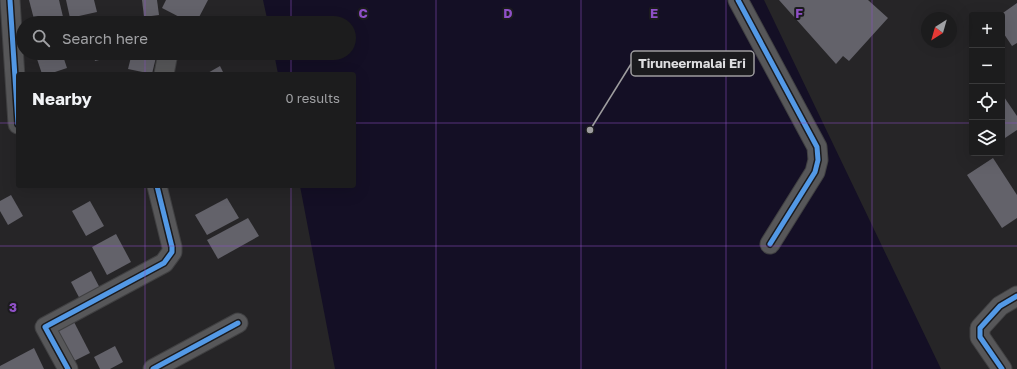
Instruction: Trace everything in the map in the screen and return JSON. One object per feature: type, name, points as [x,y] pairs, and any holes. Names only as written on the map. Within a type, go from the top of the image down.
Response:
[{"type":"street","points":[[10,0],[16,29]]},
{"type":"street","points":[[738,0],[817,147],[818,160],[815,172],[770,244]]},
{"type":"street","points":[[18,60],[18,72]]},
{"type":"street","points":[[164,72],[167,60]]},
{"type":"street","points":[[68,369],[45,327],[164,263],[172,252],[157,188]]},
{"type":"street","points":[[1002,369],[980,337],[980,328],[1000,306],[1017,296]]},
{"type":"street","points":[[152,369],[238,323]]},
{"type":"shaded area","points":[[263,0],[764,0],[941,369],[335,369],[300,188],[356,188],[356,72],[278,72],[275,60],[356,60],[356,16],[266,16]]},
{"type":"building","points":[[29,0],[59,0],[63,16],[33,16]]},
{"type":"building","points":[[66,0],[94,0],[97,12],[79,16],[70,16]]},
{"type":"building","points":[[142,0],[157,0],[159,15],[144,16]]},
{"type":"building","points":[[166,0],[208,0],[200,16],[177,16],[162,8]]},
{"type":"building","points":[[779,0],[868,0],[888,18],[849,61],[843,56],[836,64]]},
{"type":"building","points":[[1017,3],[1017,43],[1012,46],[1005,36],[1004,12]]},
{"type":"building","points":[[37,60],[64,60],[67,68],[55,72],[41,72]]},
{"type":"building","points":[[130,60],[155,60],[152,72],[142,72],[128,69]]},
{"type":"building","points":[[220,66],[223,72],[210,72]]},
{"type":"building","points":[[1005,98],[1017,116],[1017,130],[1005,138]]},
{"type":"building","points":[[993,158],[1017,195],[1017,218],[1002,228],[967,175]]},
{"type":"building","points":[[11,195],[23,216],[8,225],[0,211],[0,201]]},
{"type":"building","points":[[227,198],[239,218],[207,235],[195,215]]},
{"type":"building","points":[[90,201],[104,226],[86,236],[72,211]]},
{"type":"building","points":[[248,218],[259,236],[218,259],[207,240]]},
{"type":"building","points":[[116,234],[131,262],[107,275],[92,247]]},
{"type":"building","points":[[91,271],[103,294],[83,305],[71,282]]},
{"type":"building","points":[[74,322],[90,353],[72,362],[56,331]]},
{"type":"building","points":[[115,346],[123,362],[110,369],[100,369],[94,357]]},
{"type":"building","points":[[34,348],[44,369],[0,369],[0,366]]},
{"type":"cycle path","points":[[10,0],[16,93]]},
{"type":"cycle path","points":[[738,0],[817,147],[818,160],[815,172],[770,244]]},
{"type":"cycle path","points":[[68,369],[45,327],[164,263],[172,252],[157,188]]},
{"type":"cycle path","points":[[1002,369],[980,337],[980,328],[1000,306],[1017,296]]},
{"type":"cycle path","points":[[153,369],[238,323]]},
{"type":"place","name":"Tiruneermalai Eri","points":[[590,130]]}]
